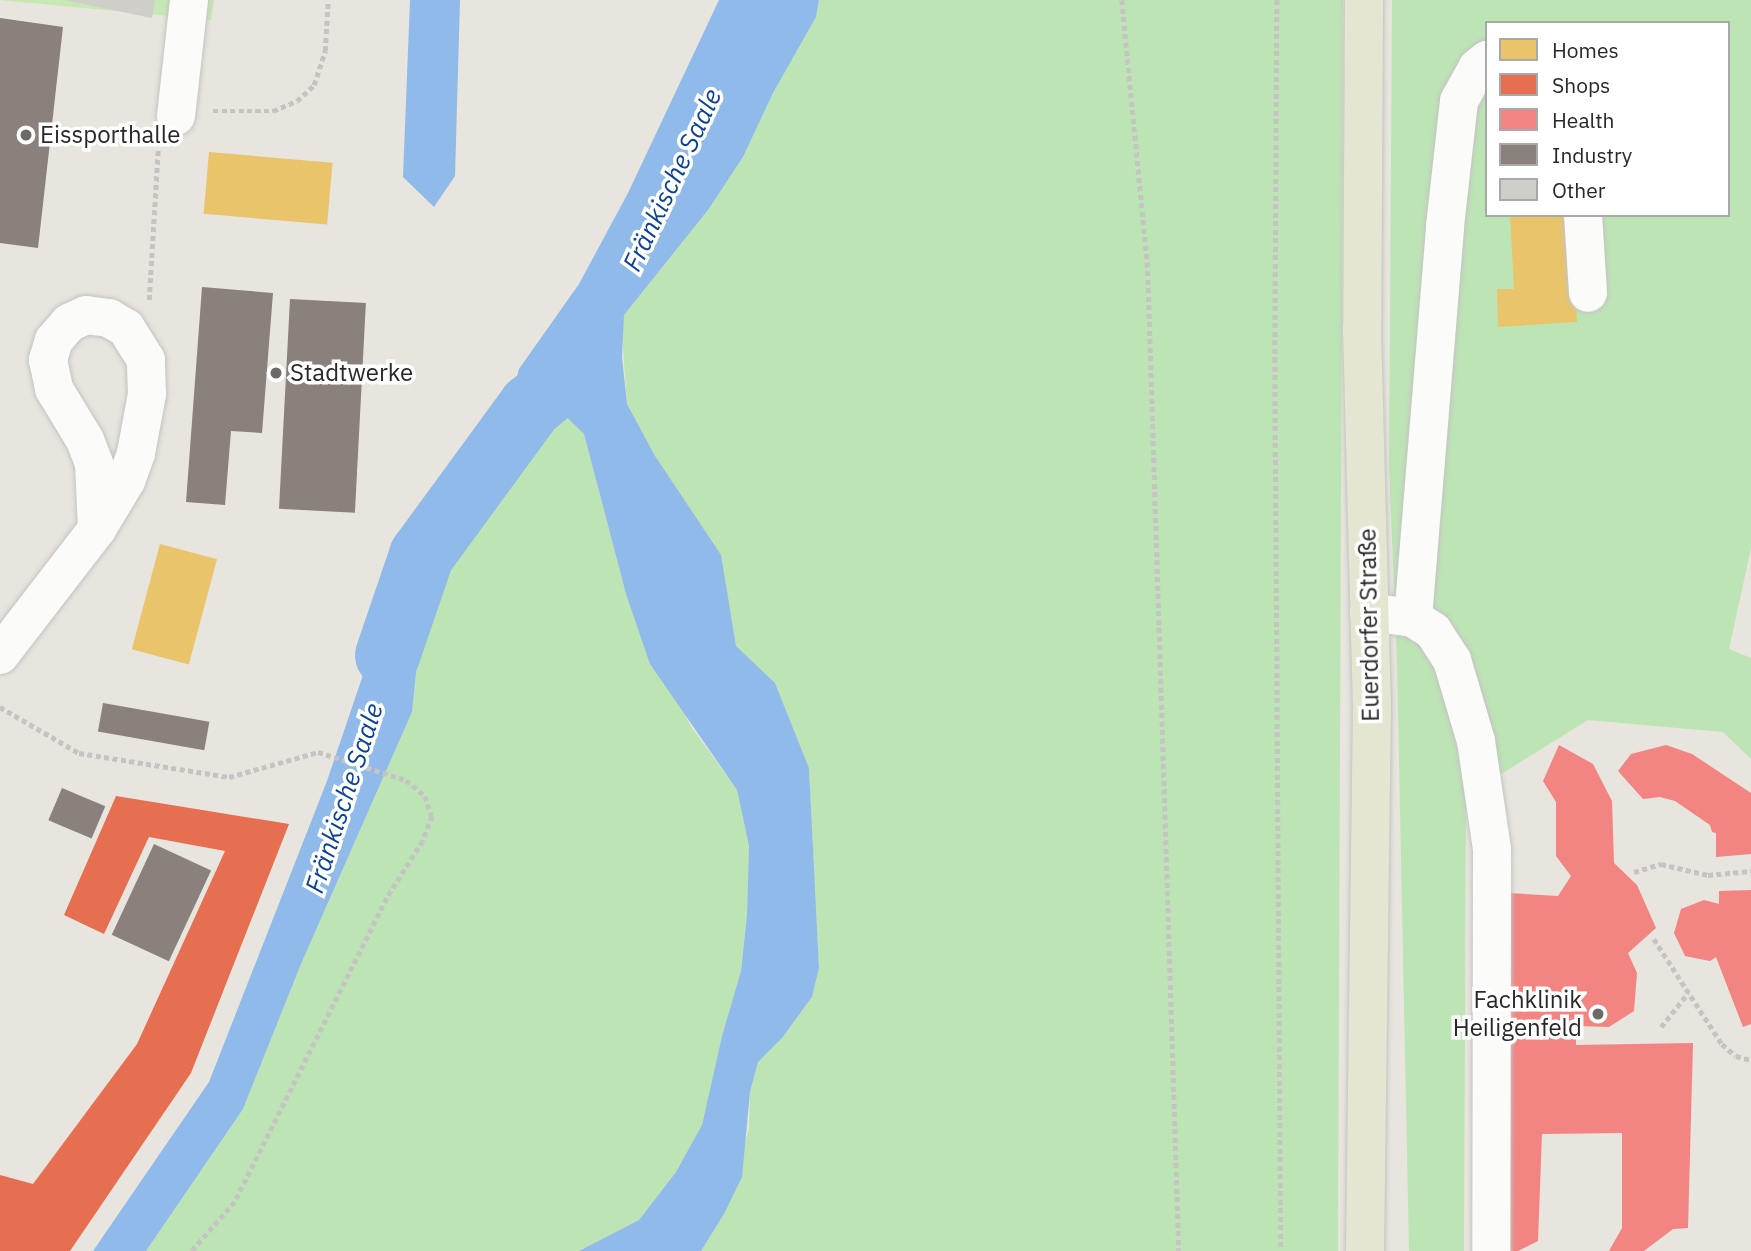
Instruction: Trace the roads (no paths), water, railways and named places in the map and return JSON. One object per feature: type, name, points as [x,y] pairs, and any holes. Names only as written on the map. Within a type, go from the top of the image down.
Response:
[{"type":"main road","name":"Euerdorfer Straße","points":[[1364,0],[1362,328],[1372,701],[1365,1251]]},
{"type":"street","points":[[176,116],[189,0]]},
{"type":"street","points":[[1413,618],[1445,226],[1460,101],[1477,68],[1485,62]]},
{"type":"street","points":[[1583,217],[1588,293]]},
{"type":"street","points":[[0,655],[97,529],[126,481],[136,453],[147,394],[146,360],[126,328],[109,318],[86,315],[69,323],[54,340],[48,360],[54,389],[85,440],[94,463],[97,529]]},
{"type":"street","points":[[1369,612],[1413,618],[1433,631],[1452,660],[1476,741],[1492,850],[1491,1251]]},
{"type":"water","points":[[410,0],[460,0],[455,176],[434,207],[403,177]]},
{"type":"water","points":[[719,0],[819,0],[816,17],[773,93],[743,157],[708,210],[624,315],[622,357],[627,404],[655,456],[721,555],[736,646],[775,683],[809,768],[819,968],[812,997],[782,1038],[758,1062],[750,1092],[742,1177],[724,1214],[701,1251],[579,1251],[639,1220],[676,1172],[702,1125],[722,1036],[741,971],[747,915],[749,846],[737,790],[650,664],[626,594],[584,434],[556,407],[498,447],[519,369],[579,284],[628,193]]},
{"type":"water","points":[[400,566],[426,576],[412,712],[301,964],[243,1109],[146,1251],[93,1251],[209,1082],[327,781]]},
{"type":"waterway","name":"Fränkische Saale","points":[[387,655],[421,555],[530,406],[560,382]]},
{"type":"place","name":"Eissporthalle","points":[[26,135]]},
{"type":"place","name":"Stadtwerke","points":[[276,373]]},
{"type":"place","name":"Fachklinik Heiligenfeld","points":[[1598,1014]]}]
